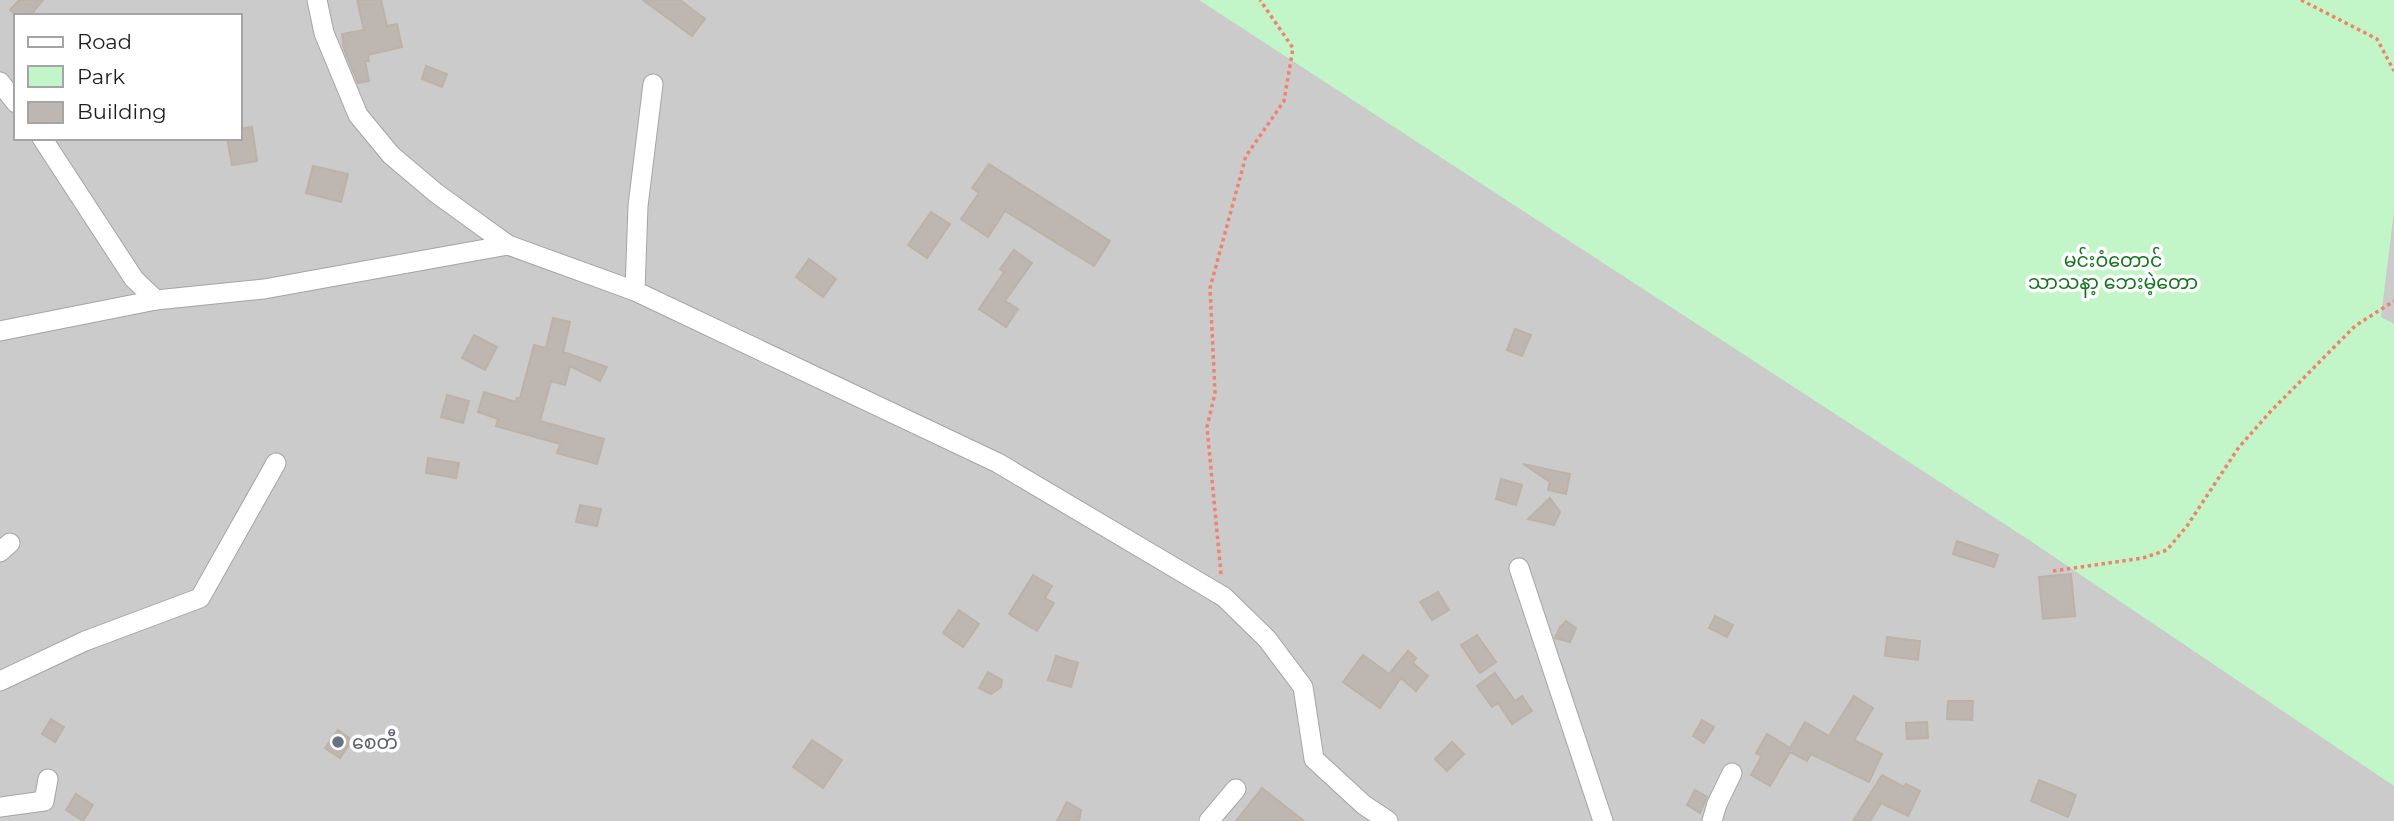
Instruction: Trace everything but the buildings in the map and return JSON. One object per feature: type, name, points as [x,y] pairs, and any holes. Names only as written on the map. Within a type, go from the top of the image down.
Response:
[{"type":"street","points":[[317,0],[324,33],[358,115],[391,155],[436,193],[508,245],[635,291],[998,463],[1223,597],[1267,639],[1303,687],[1314,759],[1364,805],[1388,821]]},
{"type":"street","points":[[0,82],[14,100]]},
{"type":"street","points":[[635,291],[638,206],[653,85]]},
{"type":"street","points":[[43,140],[134,279],[156,300]]},
{"type":"street","points":[[0,331],[156,300],[264,289],[508,245]]},
{"type":"street","points":[[0,681],[85,641],[200,598],[276,463]]},
{"type":"street","points":[[1519,568],[1602,821]]},
{"type":"street","points":[[1712,821],[1732,773]]},
{"type":"street","points":[[0,807],[44,801],[48,779]]},
{"type":"street","points":[[1209,821],[1236,789]]},
{"type":"path","points":[[1223,597],[1207,427],[1214,393],[1210,288],[1246,156],[1284,101],[1293,48],[1260,0]]},
{"type":"path","points":[[2301,0],[2377,39],[2394,71]]},
{"type":"path","points":[[2053,571],[2143,558],[2167,550],[2187,527],[2239,447],[2271,411],[2355,326],[2394,301]]},
{"type":"shaded area","points":[[0,0],[2321,0],[2394,46],[2394,821],[0,821]]},
{"type":"green space","name":"မင်းဝံတောင် သာသနာ့ ‌ဘေးမဲ့တော","points":[[1199,0],[2394,0],[2394,211],[2381,317],[2394,324],[2394,786],[2029,540]]},
{"type":"place","name":"စေတီ","points":[[338,742]]}]
